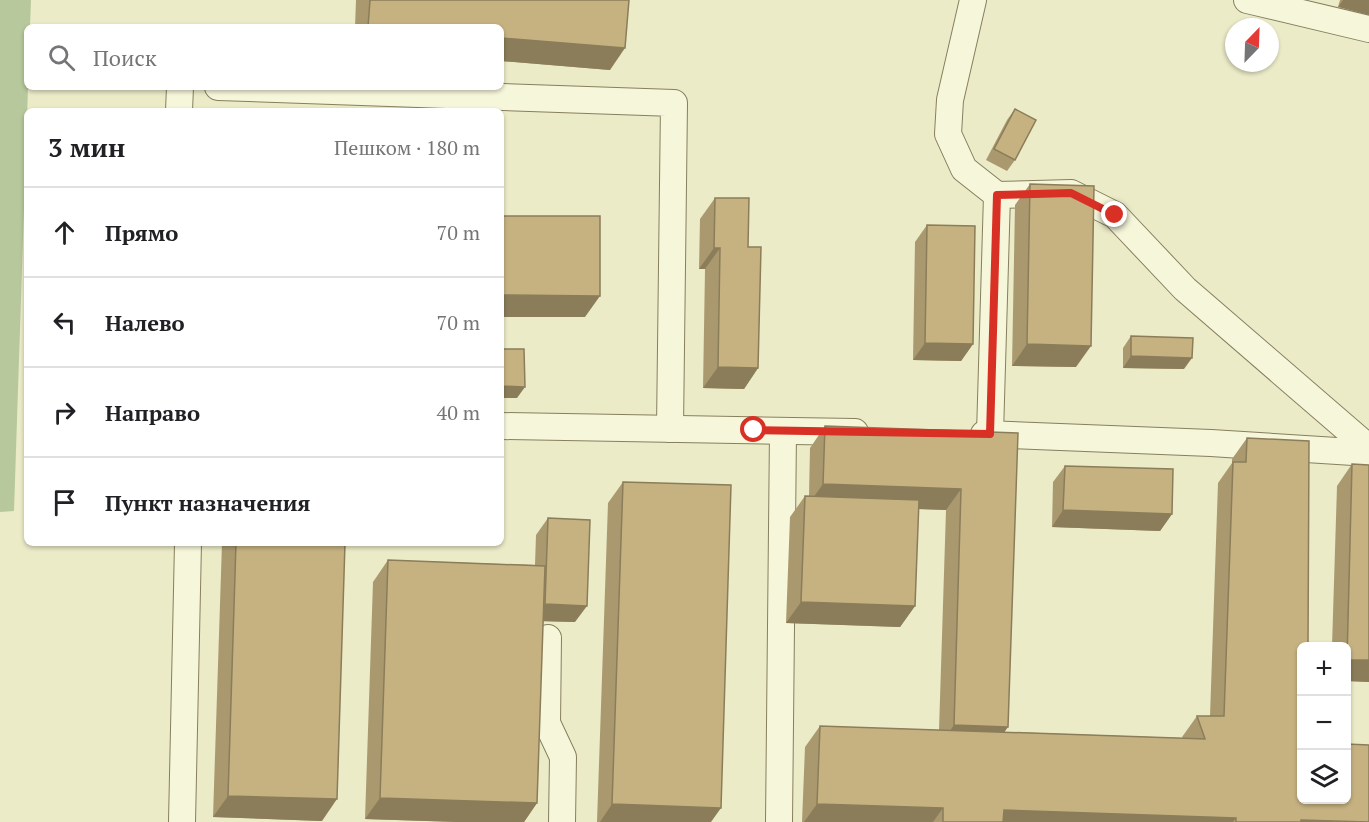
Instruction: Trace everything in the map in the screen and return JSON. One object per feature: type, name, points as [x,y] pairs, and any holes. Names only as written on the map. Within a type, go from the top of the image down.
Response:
[{"type":"lane","points":[[973,0],[950,100],[948,134],[964,169],[997,195],[1071,193],[1115,215],[1185,289],[1369,448]]},
{"type":"lane","points":[[1247,0],[1369,29]]},
{"type":"lane","points":[[179,108],[180,90]]},
{"type":"lane","points":[[298,90],[674,104],[670,429]]},
{"type":"lane","points":[[990,434],[997,195]]},
{"type":"lane","points":[[504,426],[875,432]]},
{"type":"lane","points":[[779,822],[783,430]]},
{"type":"lane","points":[[956,434],[1200,442],[1369,453]]},
{"type":"lane","points":[[182,822],[188,546]]},
{"type":"lane","points":[[549,638],[547,723],[563,757],[562,822]]},
{"type":"green space","points":[[0,0],[31,0],[30,24],[24,24],[24,90],[28,90],[27,108],[24,108],[24,208],[14,511],[0,512]]},
{"type":"building","points":[[370,0],[629,0],[625,48],[504,38],[504,24],[368,24]]},
{"type":"building","points":[[1015,109],[1036,120],[1015,160],[994,149]]},
{"type":"building","points":[[1030,184],[1094,186],[1091,346],[1027,344]]},
{"type":"building","points":[[715,198],[749,198],[748,247],[761,247],[758,368],[718,367],[720,248],[714,248]]},
{"type":"building","points":[[504,216],[600,216],[600,296],[504,295]]},
{"type":"building","points":[[927,225],[975,226],[973,344],[925,343]]},
{"type":"building","points":[[1131,336],[1193,338],[1192,358],[1131,356]]},
{"type":"building","points":[[504,349],[524,349],[525,387],[504,386]]},
{"type":"building","points":[[825,426],[1018,433],[1008,727],[954,725],[961,489],[823,484]]},
{"type":"building","points":[[1247,438],[1309,441],[1308,642],[1297,642],[1297,804],[1351,804],[1351,744],[1369,745],[1369,822],[1301,820],[1301,822],[1236,822],[1236,818],[1004,810],[1003,822],[943,822],[943,808],[817,804],[820,726],[1205,739],[1197,716],[1224,716],[1233,462],[1246,462]]},
{"type":"building","points":[[1352,464],[1369,465],[1369,660],[1351,660],[1351,642],[1347,642]]},
{"type":"building","points":[[1065,466],[1173,469],[1172,514],[1063,510]]},
{"type":"building","points":[[623,482],[731,485],[721,808],[612,804]]},
{"type":"building","points":[[805,496],[919,500],[915,606],[801,602]]},
{"type":"building","points":[[548,518],[590,520],[587,606],[545,604]]},
{"type":"building","points":[[236,546],[345,546],[337,799],[228,796]]},
{"type":"building","points":[[388,560],[545,566],[537,803],[380,798]]},
{"type":"route","points":[[754,430],[990,434],[997,195],[1071,193],[1115,215]]}]
